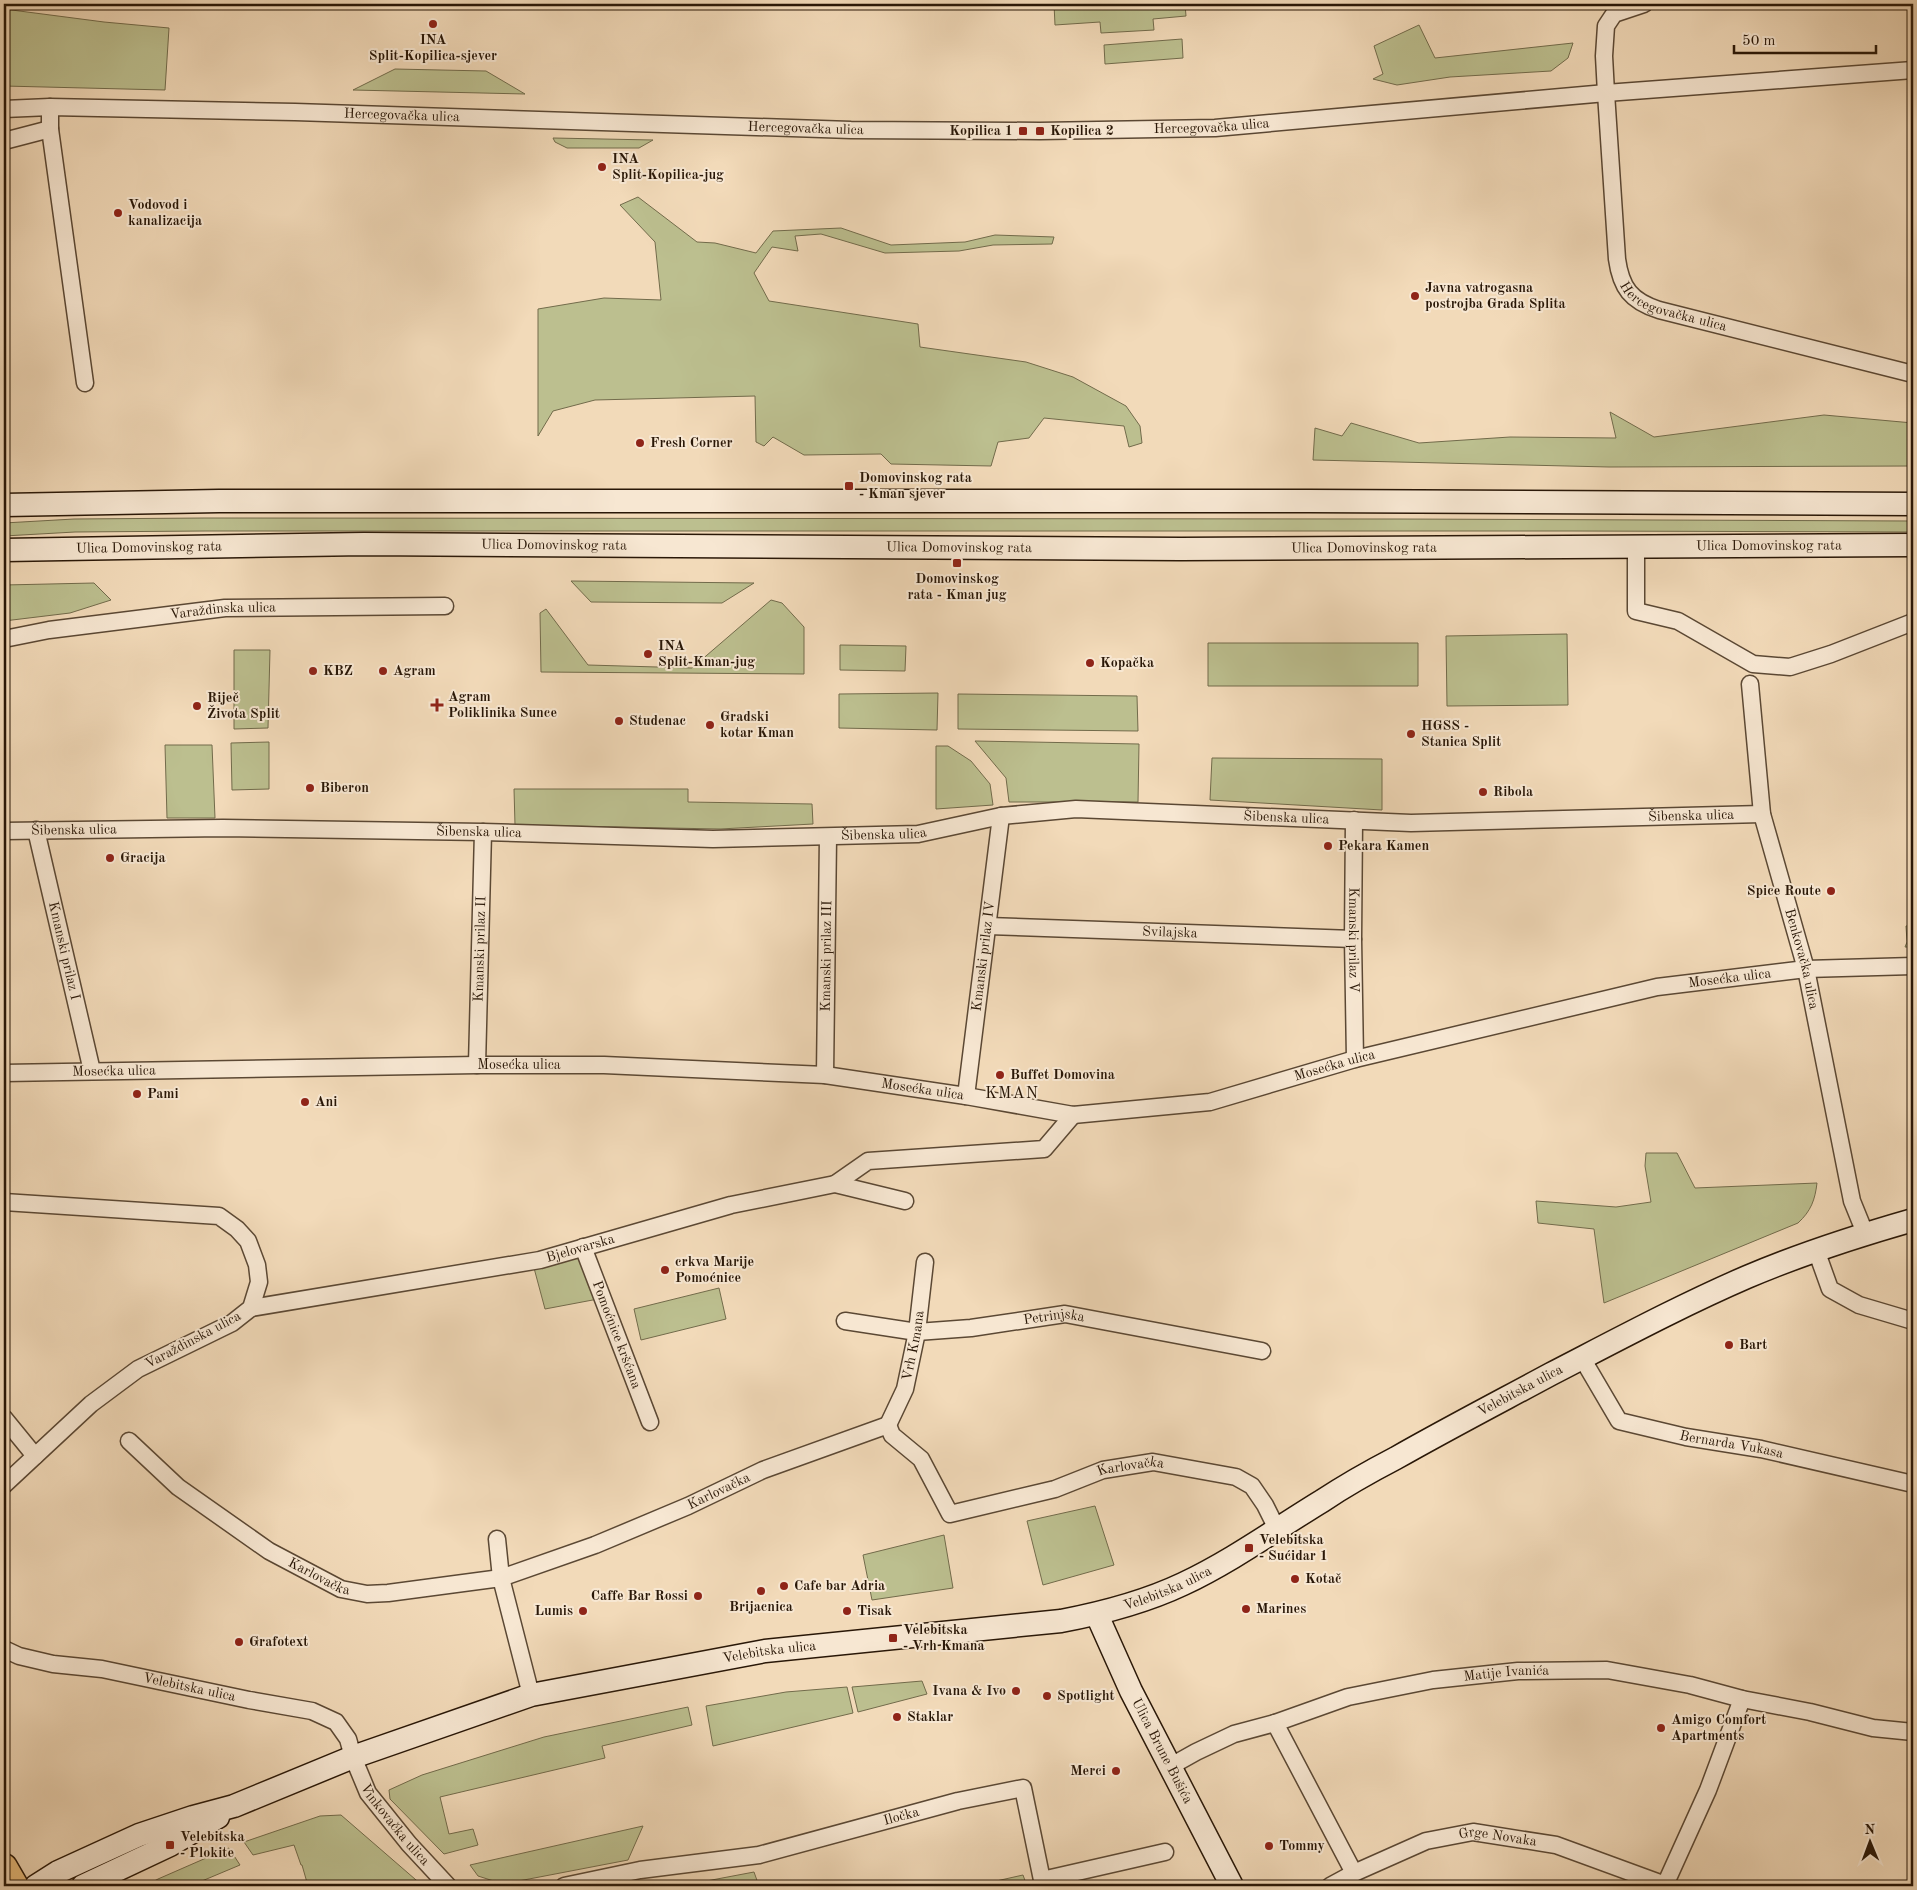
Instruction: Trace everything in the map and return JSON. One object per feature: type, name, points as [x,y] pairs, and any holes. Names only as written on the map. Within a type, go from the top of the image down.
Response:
[{"type":"main road","points":[[4,506],[83,502],[219,501],[1310,501],[1913,504]]},
{"type":"main road","name":"Ulica Domovinskog rata","points":[[4,550],[364,544],[1171,549],[1913,545]]},
{"type":"main road","name":"Velebitska ulica","points":[[36,1886],[58,1872],[139,1835],[234,1806],[353,1757],[531,1694],[765,1651],[1061,1621],[1097,1615],[1134,1603],[1186,1583],[1249,1548],[1325,1499],[1396,1458],[1582,1358],[1715,1292],[1816,1250],[1913,1220]]},
{"type":"main road","name":"Ulica Brune Bušića","points":[[1097,1615],[1118,1664],[1232,1886]]},
{"type":"main road","name":"Velebitska ulica","points":[[83,1886],[198,1830],[234,1806]]},
{"type":"main road","points":[[4,1867],[15,1886]]},
{"type":"street","name":"Hercegovačka ulica","points":[[1644,4],[1614,14],[1606,26],[1604,56],[1620,277],[1628,291],[1639,302],[1659,310],[1913,374]]},
{"type":"street","name":"Hercegovačka ulica","points":[[4,109],[50,107],[296,112],[851,130],[1040,131],[1214,128],[1606,93],[1913,70]]},
{"type":"street","points":[[50,107],[50,129],[85,383]]},
{"type":"street","points":[[4,141],[50,129]]},
{"type":"street","points":[[1636,546],[1636,611],[1678,621],[1753,664],[1790,667],[1831,654],[1913,622]]},
{"type":"street","name":"Varaždinska ulica","points":[[4,639],[49,630],[225,608],[444,606]]},
{"type":"street","name":"Benkovačka ulica","points":[[1750,684],[1762,814],[1806,969],[1852,1200],[1865,1234]]},
{"type":"street","name":"Šibenska ulica","points":[[4,831],[223,828],[483,832],[713,839],[918,834],[1001,816],[1076,809],[1204,816],[1411,823],[1762,814]]},
{"type":"street","name":"Kmanski prilaz IV","points":[[966,1096],[1001,816]]},
{"type":"street","name":"Kmanski prilaz V","points":[[1354,820],[1354,1059]]},
{"type":"street","name":"Kmanski prilaz I","points":[[36,830],[92,1071]]},
{"type":"street","name":"Kmanski prilaz II","points":[[477,1065],[483,832]]},
{"type":"street","name":"Kmanski prilaz III","points":[[825,1075],[828,837]]},
{"type":"street","name":"Svilajska","points":[[988,926],[1353,939]]},
{"type":"street","name":"Mosećka ulica","points":[[4,1073],[477,1065],[604,1065],[825,1075],[966,1096],[1073,1115],[1210,1102],[1354,1059],[1657,987],[1806,969],[1913,966]]},
{"type":"street","points":[[835,1184],[868,1161],[1044,1149],[1073,1115]]},
{"type":"street","name":"Bjelovarska","points":[[251,1308],[540,1260],[731,1205],[835,1184],[905,1201]]},
{"type":"street","name":"Varaždinska ulica","points":[[4,1202],[219,1216],[237,1229],[248,1242],[257,1265],[258,1282],[251,1308],[232,1322],[138,1369],[91,1404],[4,1485]]},
{"type":"street","name":"Pomoćnice kršćana","points":[[583,1247],[650,1422]]},
{"type":"street","points":[[1816,1250],[1830,1289],[1859,1304],[1913,1321]]},
{"type":"street","name":"Vrh Kmana","points":[[888,1425],[905,1389],[917,1332],[925,1262]]},
{"type":"street","name":"Petrinjska","points":[[845,1321],[917,1332],[971,1328],[1065,1314],[1262,1351]]},
{"type":"street","name":"Bernarda Vukasa","points":[[1582,1358],[1619,1421],[1686,1437],[1761,1449],[1913,1484]]},
{"type":"street","points":[[4,1418],[35,1456]]},
{"type":"street","name":"Karlovačka","points":[[129,1441],[178,1488],[269,1552],[340,1589],[367,1594],[501,1578],[604,1541],[688,1506],[763,1470],[888,1425],[892,1435],[922,1459],[950,1514],[1055,1489],[1103,1470],[1153,1462],[1236,1477],[1252,1486],[1265,1505],[1277,1529]]},
{"type":"street","points":[[497,1539],[501,1578],[531,1694]]},
{"type":"street","name":"Velebitska ulica","points":[[4,1648],[19,1656],[53,1664],[102,1669],[249,1700],[312,1711],[336,1722],[348,1739],[353,1757]]},
{"type":"street","name":"Matije Ivanića","points":[[1171,1766],[1234,1734],[1275,1723],[1348,1697],[1433,1680],[1518,1671],[1607,1670],[1690,1685],[1742,1699],[1810,1712],[1873,1728],[1913,1732]]},
{"type":"street","points":[[1667,1886],[1708,1790],[1742,1699]]},
{"type":"street","points":[[1275,1723],[1354,1872]]},
{"type":"street","name":"Vinkovačka ulica","points":[[353,1757],[368,1793],[409,1844],[448,1886]]},
{"type":"street","name":"Iločka","points":[[564,1886],[640,1870],[759,1855],[958,1801],[1023,1788],[1042,1880],[1165,1852]]},
{"type":"street","name":"Grge Novaka","points":[[1330,1886],[1354,1872],[1426,1841],[1473,1832],[1556,1845],[1667,1886]]},
{"type":"green space","points":[[1054,4],[1185,4],[1186,16],[1153,19],[1154,30],[1101,33],[1100,22],[1055,25]]},
{"type":"green space","points":[[4,9],[169,28],[165,90],[4,86]]},
{"type":"green space","points":[[1419,25],[1435,58],[1573,43],[1568,58],[1551,71],[1450,77],[1397,85],[1373,79],[1383,74],[1374,46]]},
{"type":"green space","points":[[1182,39],[1183,58],[1105,64],[1104,45]]},
{"type":"green space","points":[[395,69],[486,71],[525,94],[353,90]]},
{"type":"green space","points":[[553,138],[653,140],[639,148],[567,148],[555,142]]},
{"type":"green space","points":[[638,197],[697,242],[715,243],[756,253],[773,231],[841,228],[891,245],[965,242],[995,235],[1054,237],[1052,244],[993,245],[959,251],[885,253],[821,234],[795,236],[798,251],[772,247],[754,273],[769,301],[918,324],[920,347],[1026,362],[1073,377],[1126,406],[1140,426],[1142,443],[1129,447],[1124,426],[1044,418],[1029,438],[998,442],[991,466],[891,464],[881,454],[804,455],[773,437],[764,446],[756,442],[755,396],[595,400],[553,411],[538,436],[538,309],[604,298],[661,300],[655,242],[620,205]]},
{"type":"green space","points":[[1610,412],[1654,437],[1824,415],[1913,423],[1913,466],[1609,467],[1313,460],[1315,428],[1342,436],[1351,423],[1419,443],[1510,437],[1616,438]]},
{"type":"green space","points":[[74,519],[1913,521],[1913,532],[205,531],[75,532],[4,536],[4,523]]},
{"type":"green space","points":[[571,581],[754,583],[722,603],[591,602]]},
{"type":"green space","points":[[94,583],[111,600],[70,613],[4,621],[4,585]]},
{"type":"green space","points":[[771,600],[782,603],[804,627],[804,674],[541,672],[540,613],[546,609],[588,665],[692,668]]},
{"type":"green space","points":[[1567,634],[1568,705],[1447,706],[1446,636]]},
{"type":"green space","points":[[1208,643],[1418,643],[1418,686],[1208,686]]},
{"type":"green space","points":[[840,645],[906,646],[905,671],[840,670]]},
{"type":"green space","points":[[234,650],[270,650],[268,728],[234,729]]},
{"type":"green space","points":[[938,693],[937,730],[839,728],[839,694]]},
{"type":"green space","points":[[958,694],[1137,696],[1138,731],[958,729]]},
{"type":"green space","points":[[975,741],[1139,744],[1138,802],[1009,802],[1006,778]]},
{"type":"green space","points":[[269,742],[269,789],[232,790],[231,743]]},
{"type":"green space","points":[[165,745],[212,745],[215,818],[167,818]]},
{"type":"green space","points":[[936,746],[948,746],[971,761],[990,784],[993,805],[936,809]]},
{"type":"green space","points":[[1212,758],[1382,759],[1382,810],[1210,800]]},
{"type":"green space","points":[[514,789],[688,789],[688,802],[812,804],[813,824],[720,829],[515,825]]},
{"type":"green space","points":[[1913,925],[1913,947],[1905,947],[1907,942],[1906,926]]},
{"type":"green space","points":[[1646,1153],[1677,1153],[1695,1188],[1817,1183],[1815,1195],[1809,1210],[1798,1223],[1604,1303],[1594,1229],[1538,1223],[1536,1201],[1616,1207],[1651,1202],[1645,1166]]},
{"type":"green space","points":[[580,1254],[598,1299],[545,1309],[534,1268]]},
{"type":"green space","points":[[719,1288],[726,1319],[641,1340],[634,1309]]},
{"type":"green space","points":[[1095,1506],[1114,1565],[1043,1585],[1027,1521]]},
{"type":"green space","points":[[944,1535],[953,1588],[872,1600],[863,1555]]},
{"type":"green space","points":[[922,1681],[927,1694],[858,1712],[852,1687]]},
{"type":"green space","points":[[847,1687],[853,1713],[713,1746],[706,1706],[786,1692]]},
{"type":"green space","points":[[688,1707],[692,1725],[602,1746],[605,1758],[440,1797],[449,1834],[473,1829],[478,1845],[444,1854],[390,1799],[389,1790],[422,1775],[544,1737]]},
{"type":"green space","points":[[341,1815],[423,1886],[308,1886],[294,1845],[253,1855],[244,1842],[320,1816]]},
{"type":"green space","points":[[643,1826],[628,1860],[503,1884],[478,1876],[470,1865]]},
{"type":"green space","points":[[229,1848],[240,1865],[190,1886],[145,1886],[158,1879]]},
{"type":"green space","points":[[754,1872],[759,1886],[680,1886]]},
{"type":"green space","points":[[1023,1875],[1027,1886],[974,1886]]},
{"type":"place","name":"INA Split-Kopilica-sjever","points":[[433,24]]},
{"type":"place","name":"Kopilica 1","points":[[1023,131]]},
{"type":"place","name":"Kopilica 2","points":[[1040,131]]},
{"type":"place","name":"INA Split-Kopilica-jug","points":[[602,167]]},
{"type":"place","name":"Vodovod i kanalizacija","points":[[118,213]]},
{"type":"place","name":"Javna vatrogasna postrojba Grada Splita","points":[[1415,296]]},
{"type":"place","name":"Fresh Corner","points":[[640,443]]},
{"type":"place","name":"Domovinskog rata - Kman sjever","points":[[849,486]]},
{"type":"place","name":"Domovinskog rata - Kman jug","points":[[957,563]]},
{"type":"place","name":"INA Split-Kman-jug","points":[[648,654]]},
{"type":"place","name":"Kopačka","points":[[1090,663]]},
{"type":"place","name":"KBZ","points":[[313,671]]},
{"type":"place","name":"Agram","points":[[383,671]]},
{"type":"place","name":"Agram Poliklinika Sunce","points":[[437,705]]},
{"type":"place","name":"Riječ Života Split","points":[[197,706]]},
{"type":"place","name":"Studenac","points":[[619,721]]},
{"type":"place","name":"Gradski kotar Kman","points":[[710,725]]},
{"type":"place","name":"HGSS - Stanica Split","points":[[1411,734]]},
{"type":"place","name":"Biberon","points":[[310,788]]},
{"type":"place","name":"Ribola","points":[[1483,792]]},
{"type":"place","name":"Pekara Kamen","points":[[1328,846]]},
{"type":"place","name":"Gracija","points":[[110,858]]},
{"type":"place","name":"Spice Route","points":[[1831,891]]},
{"type":"place","name":"Buffet Domovina","points":[[1000,1075]]},
{"type":"place","name":"Pami","points":[[137,1094]]},
{"type":"place","name":"Ani","points":[[305,1102]]},
{"type":"place","name":"crkva Marije Pomoćnice","points":[[665,1270]]},
{"type":"place","name":"Bart","points":[[1729,1345]]},
{"type":"place","name":"Velebitska - Sućidar 1","points":[[1249,1548]]},
{"type":"place","name":"Kotač","points":[[1295,1579]]},
{"type":"place","name":"Cafe bar Adria","points":[[784,1586]]},
{"type":"place","name":"Brijacnica","points":[[761,1591]]},
{"type":"place","name":"Caffe Bar Rossi","points":[[698,1596]]},
{"type":"place","name":"Marines","points":[[1246,1609]]},
{"type":"place","name":"Lumis","points":[[583,1611]]},
{"type":"place","name":"Tisak","points":[[847,1611]]},
{"type":"place","name":"Velebitska - Vrh Kmana","points":[[893,1638]]},
{"type":"place","name":"Grafotext","points":[[239,1642]]},
{"type":"place","name":"Ivana & Ivo","points":[[1016,1691]]},
{"type":"place","name":"Spotlight","points":[[1047,1696]]},
{"type":"place","name":"Staklar","points":[[897,1717]]},
{"type":"place","name":"Amigo Comfort Apartments","points":[[1661,1728]]},
{"type":"place","name":"Merci","points":[[1116,1771]]},
{"type":"place","name":"Velebitska - Plokite","points":[[170,1845]]},
{"type":"place","name":"Tommy","points":[[1269,1846]]},
{"type":"district","name":"KMAN","points":[[1012,1094]]}]
